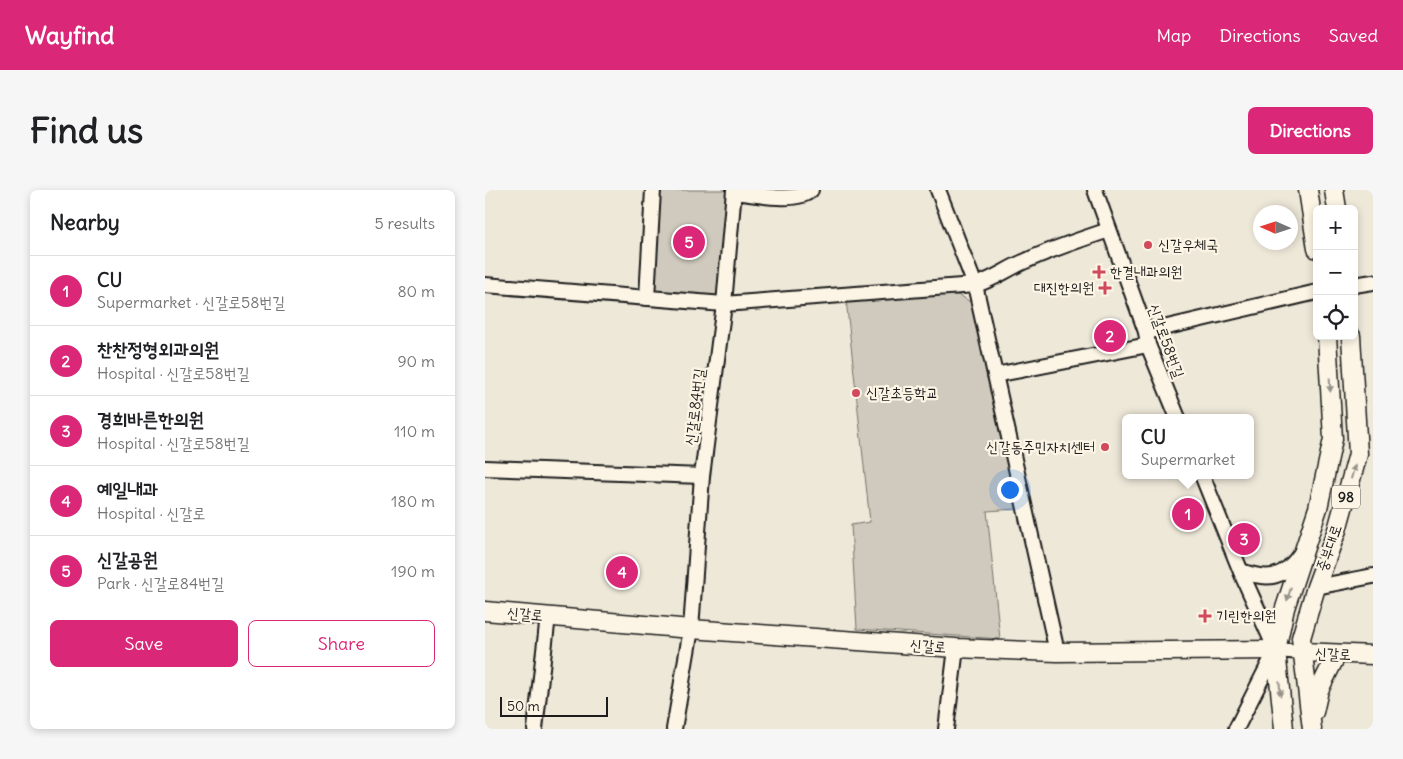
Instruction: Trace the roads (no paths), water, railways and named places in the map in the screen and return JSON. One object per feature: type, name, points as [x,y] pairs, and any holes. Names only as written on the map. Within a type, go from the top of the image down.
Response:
[{"type":"main road","points":[[1308,190],[1313,223]]},
{"type":"main road","points":[[1334,190],[1336,205]]},
{"type":"main road","name":"중부대로","points":[[1284,729],[1276,650],[1285,608],[1318,508],[1333,439],[1327,340]]},
{"type":"main road","name":"중부대로","points":[[1311,728],[1301,638],[1316,588],[1337,530],[1358,454],[1351,340]]},
{"type":"main road","name":"신갈로","points":[[485,611],[691,629],[956,648],[1057,652],[1276,650]]},
{"type":"main road","name":"신갈로","points":[[1302,652],[1373,655]]},
{"type":"main road","points":[[1311,728],[1319,690],[1337,654]]},
{"type":"street","points":[[647,298],[653,190]]},
{"type":"street","points":[[734,191],[792,198],[811,190]]},
{"type":"street","points":[[938,190],[975,284],[1057,652]]},
{"type":"street","name":"신갈로58번길","points":[[1095,190],[1147,339],[1176,414]]},
{"type":"street","name":"신갈로84번길","points":[[674,729],[691,629],[702,476],[724,304],[734,191]]},
{"type":"street","points":[[485,285],[724,304],[975,284],[996,278],[1004,270],[1031,258],[1109,230]]},
{"type":"street","points":[[1358,284],[1373,282]]},
{"type":"street","points":[[995,375],[1147,339],[1313,293]]},
{"type":"street","points":[[485,468],[702,476]]},
{"type":"street","points":[[1204,479],[1276,650],[1236,729]]},
{"type":"street","points":[[1241,571],[1265,578],[1277,576],[1294,562],[1304,548]]},
{"type":"street","points":[[1316,588],[1373,576]]},
{"type":"street","points":[[535,729],[548,616]]},
{"type":"street","points":[[946,729],[956,648]]},
{"type":"street","name":"신갈로","points":[[1276,650],[1302,652]]},
{"type":"place","name":"신갈공원","points":[[689,242]]},
{"type":"place","name":"신갈우체국","points":[[1148,245]]},
{"type":"place","name":"한결내과의원","points":[[1099,272]]},
{"type":"place","name":"대진한의원","points":[[1105,288]]},
{"type":"place","name":"찬찬정형외과의원","points":[[1110,336]]},
{"type":"place","name":"신갈초등학교","points":[[856,393]]},
{"type":"place","name":"신갈동주민자치센터","points":[[1105,447]]},
{"type":"place","name":"CU","points":[[1188,514]]},
{"type":"place","name":"경희바른한의원","points":[[1244,539]]},
{"type":"place","name":"예일내과","points":[[622,572]]},
{"type":"place","name":"기린한의원","points":[[1205,616]]}]
